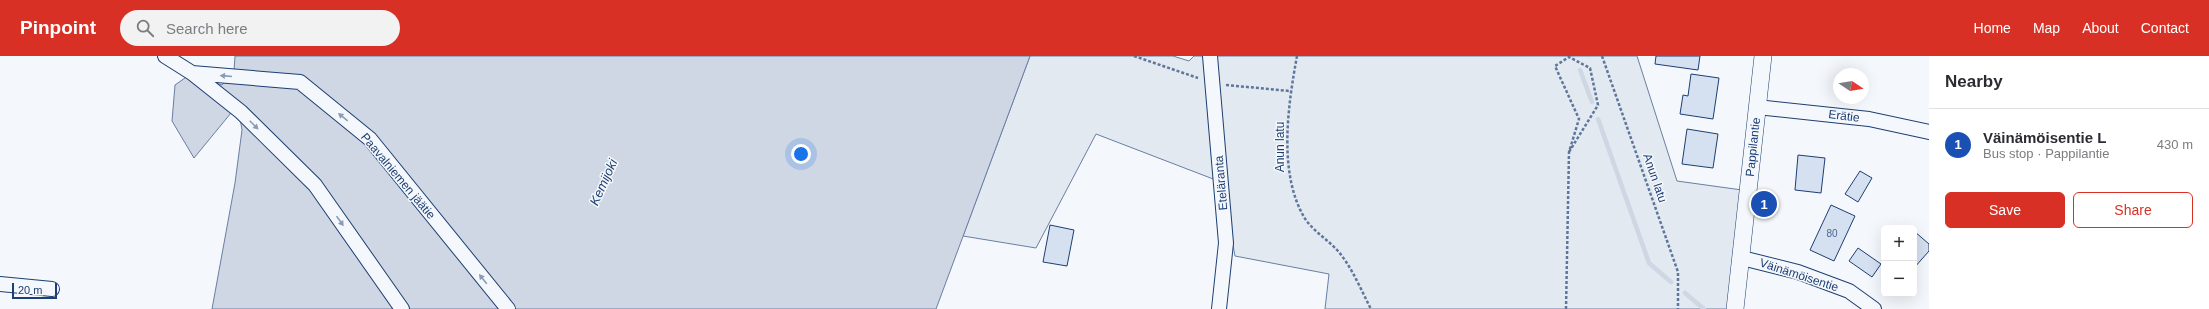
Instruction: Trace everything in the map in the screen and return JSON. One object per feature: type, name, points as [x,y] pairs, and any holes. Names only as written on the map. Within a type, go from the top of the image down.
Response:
[{"type":"street","name":"Paavalniemen jäätie","points":[[165,56],[192,73],[241,112],[315,185],[402,309]]},
{"type":"street","name":"Eteläranta","points":[[1210,56],[1226,243],[1219,309]]},
{"type":"street","name":"Pappilantie","points":[[1736,309],[1763,56]]},
{"type":"street","name":"Paavalniemen jäätie","points":[[192,73],[300,82],[370,139],[508,309]]},
{"type":"street","name":"Erätie","points":[[1757,107],[1869,120],[1929,132]]},
{"type":"street","name":"Väinämöisentie","points":[[1742,258],[1798,272],[1849,291],[1874,309]]},
{"type":"street","points":[[0,284],[52,290]]},
{"type":"path","points":[[1134,56],[1212,83],[1290,91]]},
{"type":"path","name":"Anun latu","points":[[1297,56],[1290,91],[1288,170],[1293,194],[1305,218],[1342,256],[1371,309]]},
{"type":"path","name":"Anun latu","points":[[1602,56],[1678,272],[1678,309]]},
{"type":"path","points":[[1566,309],[1569,152],[1579,119],[1555,66],[1569,57],[1590,68],[1598,105],[1569,152]]},
{"type":"shaded area","points":[[1030,56],[1173,56],[1189,61],[1194,56],[1637,56],[1677,181],[1742,190],[1729,309],[1325,309],[1329,274],[1235,256],[1221,182],[1096,134],[1036,248],[963,236]]},
{"type":"water","name":"Kemijoki","points":[[235,56],[1030,56],[936,309],[212,309],[235,183],[242,130],[240,118],[231,113],[194,158],[172,121],[175,85],[192,73],[202,79],[222,85],[234,71]]},
{"type":"building","points":[[1656,56],[1700,56],[1698,70],[1655,64]]},
{"type":"building","points":[[1691,74],[1719,78],[1713,119],[1680,114],[1683,95],[1688,96]]},
{"type":"building","points":[[1687,129],[1718,134],[1713,168],[1682,164]]},
{"type":"building","points":[[1798,155],[1825,158],[1821,193],[1795,190]]},
{"type":"building","points":[[1860,171],[1872,178],[1858,202],[1845,194]]},
{"type":"building","points":[[1831,205],[1855,216],[1834,261],[1810,250]]},
{"type":"building","points":[[1050,225],[1074,230],[1067,266],[1043,262]]},
{"type":"building","points":[[1917,234],[1929,244],[1929,251],[1917,265]]},
{"type":"building","points":[[1858,248],[1881,264],[1872,277],[1849,261]]},
{"type":"waterway","points":[[1580,70],[1592,102]]},
{"type":"waterway","points":[[1598,119],[1649,263],[1671,282]]},
{"type":"waterway","points":[[1685,293],[1704,309]]},
{"type":"place","name":"Väinämöisentie L","points":[[1764,204]]}]
